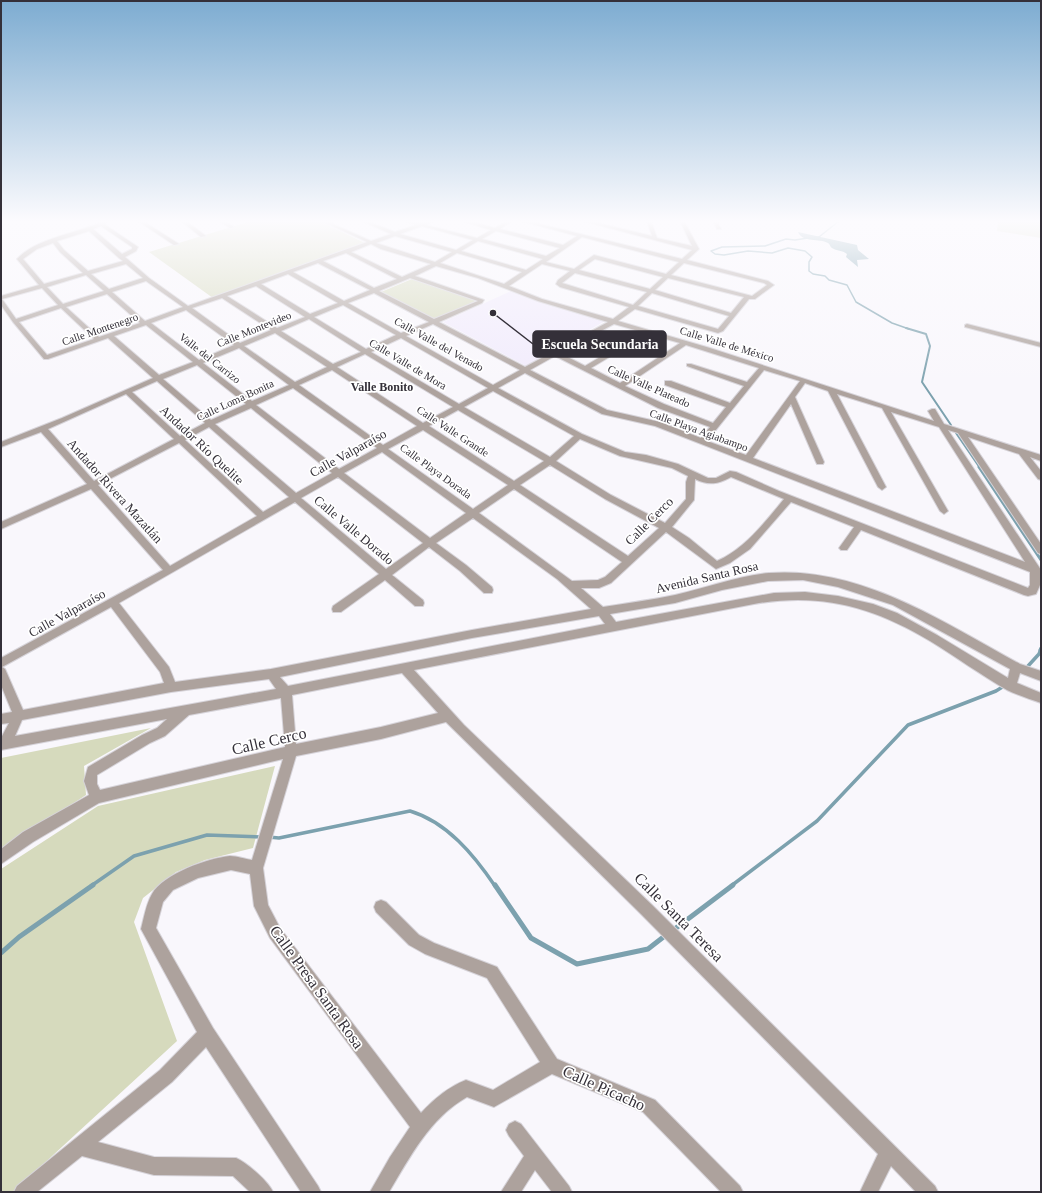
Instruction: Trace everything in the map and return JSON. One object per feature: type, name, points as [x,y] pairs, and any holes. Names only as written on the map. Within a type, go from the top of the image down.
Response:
[{"type":"street","points":[[34,277],[62,306],[99,340]]},
{"type":"street","points":[[1,298],[72,277]]},
{"type":"street","name":"Valle del Carrizo","points":[[92,277],[107,292],[143,322],[148,323],[488,590]]},
{"type":"street","name":"Calle Playa Dorada","points":[[144,277],[189,308],[293,386],[384,448],[572,585],[615,627]]},
{"type":"street","name":"Calle Montenegro","points":[[15,321],[46,358],[276,277]]},
{"type":"street","name":"Calle Valle del Venado","points":[[296,277],[579,436],[623,454],[658,461],[712,482],[718,481],[730,474],[736,475],[790,498],[1028,592],[1032,591],[1035,585],[1038,571]]},
{"type":"street","name":"Calle Playa Agiabampo","points":[[347,277],[605,412],[654,423],[1038,571]]},
{"type":"street","points":[[396,277],[401,279]]},
{"type":"street","name":"Calle Montevideo","points":[[1,445],[43,429],[126,391],[408,277]]},
{"type":"street","name":"Calle Loma Bonita","points":[[1,526],[92,484],[209,424],[400,336],[480,302],[481,300],[412,277]]},
{"type":"street","name":"Calle Valle de México","points":[[475,277],[505,286],[548,303],[685,342],[1041,458]]},
{"type":"street","points":[[505,286],[520,277]]},
{"type":"street","points":[[567,277],[559,284],[718,331],[721,330],[732,315],[750,297],[771,285],[741,277]]},
{"type":"street","points":[[598,277],[732,315]]},
{"type":"street","name":"Calle Valparaíso","points":[[1,663],[169,571],[294,497],[614,321],[634,307],[666,277]]},
{"type":"street","points":[[670,277],[750,297]]},
{"type":"street","points":[[1,301],[15,321],[147,279]]},
{"type":"street","name":"Calle Valle de Mora","points":[[256,284],[366,352],[550,461]]},
{"type":"street","name":"Calle Valle Grande","points":[[223,296],[332,368],[424,426],[629,562]]},
{"type":"street","points":[[967,326],[1041,345]]},
{"type":"street","points":[[585,369],[648,331]]},
{"type":"street","name":"Calle Valle Dorado","points":[[110,336],[209,424],[419,603]]},
{"type":"street","points":[[620,386],[685,342]]},
{"type":"street","name":"Calle Valle Plateado","points":[[554,354],[661,406],[714,426]]},
{"type":"street","points":[[689,365],[748,385]]},
{"type":"street","points":[[702,442],[763,367]]},
{"type":"street","points":[[748,459],[804,380]]},
{"type":"street","points":[[668,384],[730,406]]},
{"type":"street","points":[[831,389],[882,487]]},
{"type":"street","name":"Andador Río Quelite","points":[[126,391],[262,516]]},
{"type":"street","points":[[792,398],[820,462]]},
{"type":"street","points":[[886,407],[944,511]]},
{"type":"street","points":[[932,411],[1038,571]]},
{"type":"street","name":"Andador Rivera Mazatlán","points":[[43,429],[169,571]]},
{"type":"street","points":[[961,432],[1041,551]]},
{"type":"street","points":[[337,608],[429,543],[515,486],[550,461],[579,436]]},
{"type":"street","points":[[1022,452],[1041,477]]},
{"type":"street","points":[[550,461],[574,475],[589,487],[666,527],[683,538],[716,565],[722,563],[743,549],[790,498]]},
{"type":"street","name":"Calle Cerco","points":[[572,585],[599,584],[608,580],[629,562],[666,527],[690,500],[690,482],[693,474]]},
{"type":"street","points":[[844,548],[860,525]]},
{"type":"street","name":"Avenida Santa Rosa","points":[[1,719],[171,687],[272,674],[472,634],[675,599],[722,586],[760,579],[802,576],[838,583],[897,602],[1016,667],[1041,676]]},
{"type":"street","points":[[3,743],[286,692],[404,667],[439,662],[526,643],[759,598],[803,595],[853,602],[901,621],[934,639],[1011,686],[1041,698]]},
{"type":"street","points":[[113,602],[165,670],[171,687]]},
{"type":"street","name":"Calle Santa Teresa","points":[[404,667],[447,716],[646,909],[929,1192]]},
{"type":"street","points":[[1011,686],[1016,667]]},
{"type":"street","points":[[1,672],[19,715],[3,743]]},
{"type":"street","points":[[272,674],[286,692]]},
{"type":"street","name":"Calle Presa Santa Rosa","points":[[286,692],[291,751],[256,868],[261,906],[275,934],[420,1126]]},
{"type":"street","points":[[97,797],[92,788],[89,776],[92,771],[146,739],[161,732],[185,711]]},
{"type":"street","name":"Calle Cerco","points":[[1,857],[28,837],[97,797],[291,751],[381,733],[447,716]]},
{"type":"street","points":[[256,868],[231,863],[196,871],[168,885],[157,898],[148,929],[207,1034],[312,1192]]},
{"type":"street","name":"Calle Picacho","points":[[381,907],[414,940],[430,949],[492,972],[551,1064],[649,1106],[734,1192]]},
{"type":"street","points":[[23,1192],[166,1076],[207,1034]]},
{"type":"street","points":[[379,1192],[420,1126],[455,1093],[466,1088],[494,1100],[551,1064]]},
{"type":"street","points":[[515,1130],[563,1192]]},
{"type":"street","points":[[78,1146],[154,1166],[236,1168],[264,1192]]},
{"type":"street","points":[[869,1192],[889,1151]]},
{"type":"street","points":[[510,1192],[535,1155]]},
{"type":"shaded area","points":[[511,291],[543,303],[605,321],[526,366],[443,322]]},
{"type":"green space","points":[[183,277],[272,277],[213,298]]},
{"type":"green space","points":[[412,279],[478,300],[433,320],[381,292]]},
{"type":"green space","points":[[151,728],[84,766],[86,795],[1,851],[1,758]]},
{"type":"green space","points":[[275,766],[253,848],[205,860],[176,872],[143,898],[134,922],[177,1041],[13,1192],[1,1192],[1,869],[98,806]]},
{"type":"waterway","points":[[826,277],[829,280],[847,285],[856,302],[892,323],[907,328]]},
{"type":"waterway","points":[[907,328],[926,334],[930,346],[922,382],[951,425]]},
{"type":"waterway","points":[[956,433],[980,468]]},
{"type":"waterway","points":[[979,467],[1041,560]]},
{"type":"waterway","points":[[1028,666],[1039,654],[1041,649]]},
{"type":"waterway","points":[[731,886],[817,821],[908,725],[996,691],[1004,686]]},
{"type":"waterway","points":[[268,837],[279,838],[410,811],[423,816],[448,831],[469,852],[495,886]]},
{"type":"waterway","points":[[91,886],[134,856],[207,835],[263,837]]},
{"type":"waterway","points":[[1,953],[19,937],[93,885]]},
{"type":"waterway","points":[[495,885],[531,938],[577,964],[648,949],[666,935]]},
{"type":"waterway","points":[[672,931],[733,885]]},
{"type":"place","name":"Escuela Secundaria","points":[[493,313]]},
{"type":"district","name":"Valle Bonito","points":[[382,387]]}]
